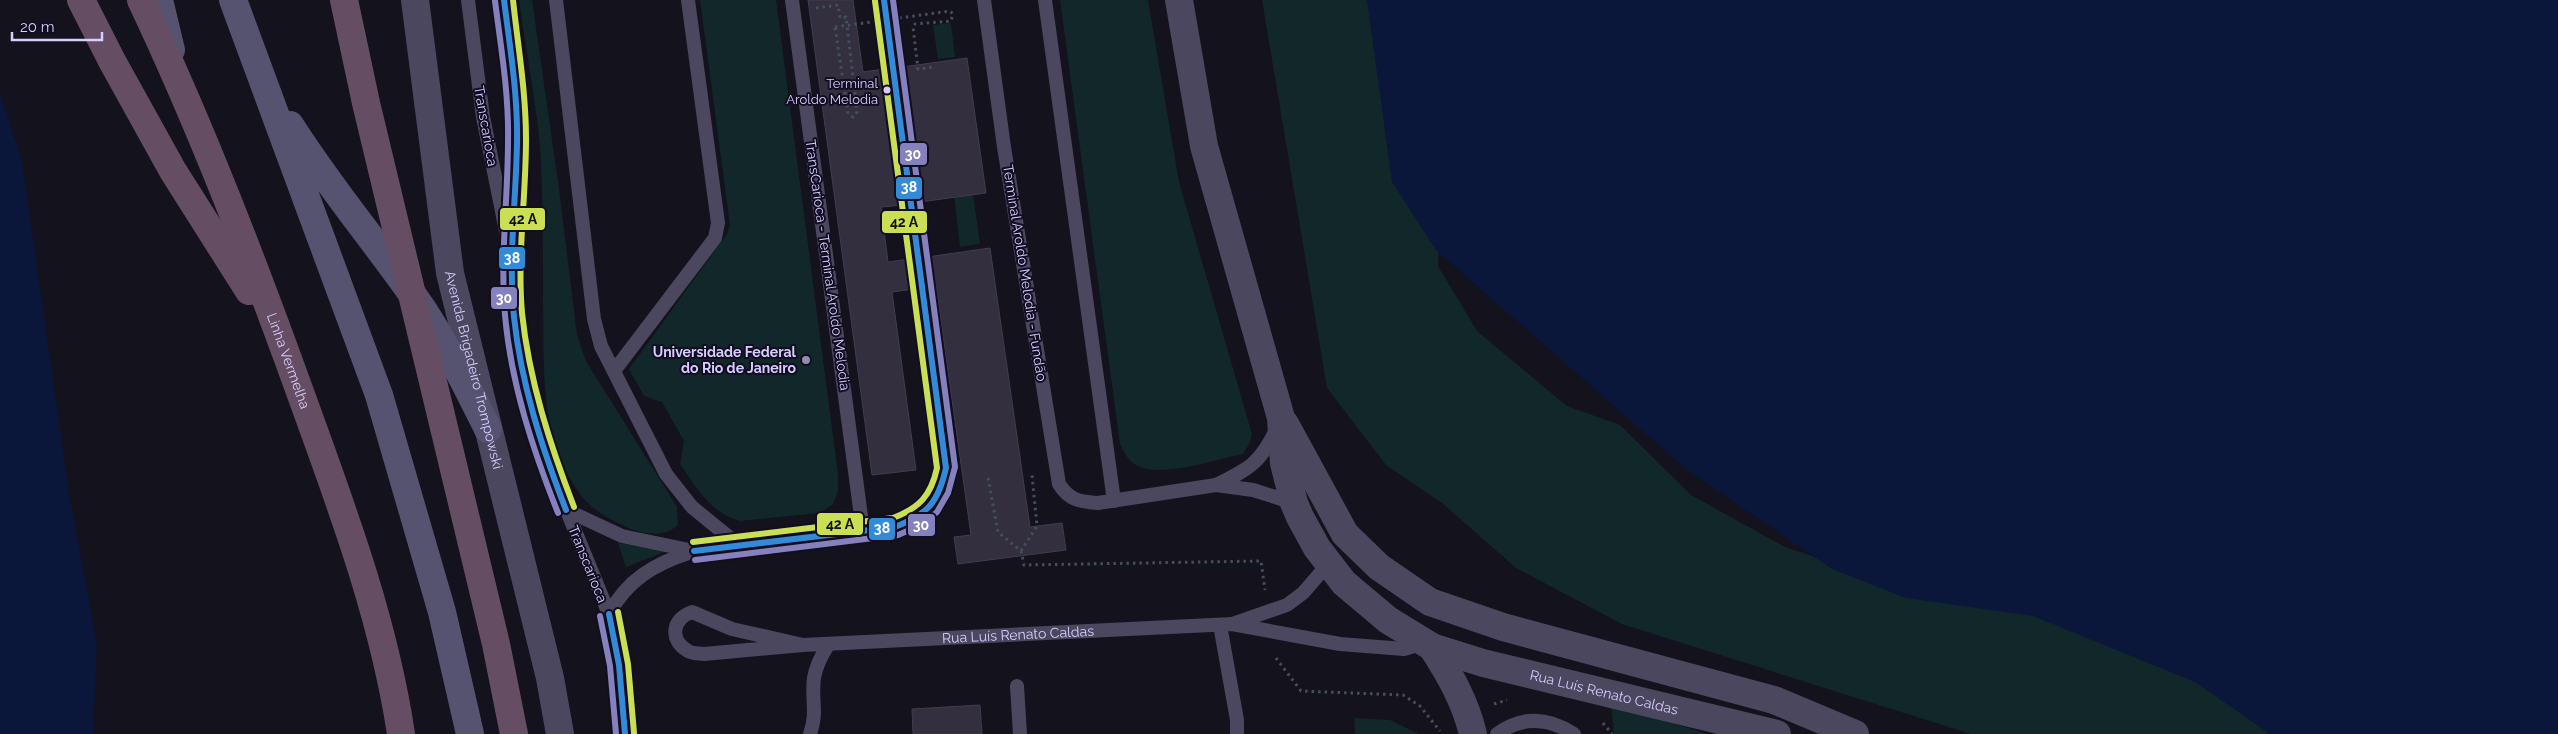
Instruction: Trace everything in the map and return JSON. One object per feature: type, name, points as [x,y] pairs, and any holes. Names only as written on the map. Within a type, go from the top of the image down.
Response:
[{"type":"highway","points":[[81,0],[173,172],[283,343]]},
{"type":"highway","name":"Linha Vermelha","points":[[141,0],[178,77],[283,343],[332,479],[372,600],[397,706],[401,734]]},
{"type":"highway","points":[[344,0],[368,113],[496,644],[514,734]]},
{"type":"main road","points":[[159,0],[178,77]]},
{"type":"main road","points":[[233,0],[259,75],[379,394],[442,612],[470,734]]},
{"type":"main road","points":[[259,75],[311,158],[424,313],[459,372],[488,429]]},
{"type":"street","name":"Avenida Brigadeiro Trompowski","points":[[415,0],[450,274],[550,678],[560,734]]},
{"type":"street","points":[[1179,0],[1204,146],[1281,418],[1284,463],[1294,503],[1318,548],[1329,564],[1363,600],[1428,644],[1459,693],[1467,710],[1473,734]]},
{"type":"street","points":[[1281,418],[1345,534],[1379,567],[1430,602],[1466,616],[1532,635],[1774,700],[1855,734]]},
{"type":"street","name":"Rua Luís Renato Caldas","points":[[1428,644],[1483,664],[1747,730],[1777,734]]},
{"type":"street","points":[[1774,700],[1809,734]]},
{"type":"lane","name":"Transcarioca","points":[[468,0],[483,117],[510,251]]},
{"type":"lane","name":"Transcarioca","points":[[504,0],[517,116],[510,251],[514,317],[526,391],[545,457],[609,614],[620,665],[625,734]]},
{"type":"lane","points":[[556,0],[594,319],[601,346],[666,474],[692,507],[741,547]]},
{"type":"lane","points":[[614,371],[715,238],[718,223],[688,0]]},
{"type":"lane","name":"TransCarioca - Terminal Aroldo Melodia","points":[[792,0],[864,531]]},
{"type":"lane","points":[[609,614],[617,599],[630,584],[649,569],[694,552],[895,527],[918,518],[933,505],[941,491],[946,468],[884,0]]},
{"type":"lane","name":"Terminal Aroldo Melodia - Fundão","points":[[984,0],[1006,156],[1059,484],[1072,498],[1082,502],[1114,500],[1216,485],[1253,490],[1294,503]]},
{"type":"lane","points":[[1045,0],[1114,500]]},
{"type":"lane","name":"Terminal Aroldo Melodia - Fundão","points":[[1216,485],[1250,468],[1259,459],[1281,418]]},
{"type":"lane","points":[[566,510],[622,536],[694,552]]},
{"type":"lane","name":"Rua Luís Renato Caldas","points":[[1226,625],[1287,605],[1298,597],[1329,564]]},
{"type":"lane","name":"Rua Luís Renato Caldas","points":[[803,645],[732,629],[692,612],[683,615],[676,623],[674,635],[680,645],[689,652],[704,654],[803,645],[1226,625],[1340,644],[1404,649],[1428,644]]},
{"type":"lane","points":[[1226,625],[1237,734]]},
{"type":"lane","points":[[822,734],[816,718],[814,678],[818,661],[828,645]]},
{"type":"lane","points":[[1017,686],[1020,734]]},
{"type":"lane","points":[[810,734],[816,718]]},
{"type":"lane","points":[[1497,734],[1524,720],[1541,720],[1558,725],[1574,734]]},
{"type":"path","points":[[816,8],[838,5],[840,18],[846,17],[847,25],[849,40],[857,112],[853,118],[850,117],[835,27],[845,25],[854,24],[864,23],[950,12],[953,14],[951,21],[915,24],[913,27],[918,69],[934,67]]},
{"type":"path","points":[[1020,552],[1037,526],[1032,474]]},
{"type":"path","points":[[988,478],[998,532],[1020,552],[1024,566],[1261,561],[1268,610]]},
{"type":"path","points":[[1276,658],[1301,691],[1403,695],[1420,706],[1442,734]]},
{"type":"green space","points":[[519,0],[532,0],[559,189],[577,335],[586,361],[677,507],[678,525],[667,532],[654,534],[635,530],[615,522],[596,510],[580,494],[567,472],[557,449],[546,401],[544,376],[541,161],[535,101]]},
{"type":"green space","points":[[700,0],[776,0],[838,474],[838,491],[833,504],[820,513],[740,521],[720,512],[712,506],[680,464],[684,441],[662,402],[644,396],[629,369],[727,234],[730,225]]},
{"type":"green space","points":[[1060,0],[1148,0],[1179,182],[1252,434],[1243,454],[1189,467],[1159,470],[1146,469],[1133,463],[1126,456],[1120,444]]},
{"type":"green space","points":[[1262,0],[1408,0],[1444,126],[1438,266],[1477,331],[1567,406],[1620,425],[1691,495],[1785,547],[1868,574],[2024,589],[2293,734],[1971,734],[1622,624],[1516,568],[1442,503],[1386,465],[1327,388]]},
{"type":"green space","points":[[951,23],[955,57],[938,59],[933,25]]},
{"type":"green space","points":[[973,193],[980,244],[960,247],[954,195]]},
{"type":"green space","points":[[618,543],[667,551],[626,567]]},
{"type":"green space","points":[[1611,703],[1707,734],[1614,734]]},
{"type":"green space","points":[[1354,718],[1390,720],[1419,734],[1355,734]]},
{"type":"water","points":[[1367,0],[2558,0],[2558,734],[2270,734],[2195,682],[2033,616],[1906,598],[1832,569],[1687,470],[1436,250],[1392,182]]},
{"type":"water","points":[[0,93],[22,161],[69,493],[97,645],[93,734],[0,734]]},
{"type":"building","points":[[808,0],[853,0],[863,72],[884,69],[902,205],[881,207],[888,262],[910,259],[914,289],[892,292],[916,470],[872,475]]},
{"type":"building","points":[[967,58],[986,193],[920,202],[902,67]]},
{"type":"building","points":[[990,248],[1030,527],[1062,523],[1066,550],[958,564],[954,537],[971,535],[936,286],[931,287],[927,257]]},
{"type":"building","points":[[980,705],[982,734],[913,734],[912,709]]},
{"type":"transit line","name":"38","points":[[504,0],[513,72],[517,125],[512,252],[512,295],[517,342],[527,391],[549,463],[566,510]]},
{"type":"transit line","points":[[513,0],[526,121],[526,161],[521,248],[521,291],[525,338],[542,412],[574,507]]},
{"type":"transit line","name":"38","points":[[694,551],[895,527],[924,512],[935,499],[943,480],[946,468],[884,0]]},
{"type":"transit line","name":"30","points":[[695,560],[898,535],[921,525],[937,512],[948,493],[955,467],[893,0]]},
{"type":"transit line","name":"30","points":[[495,1],[504,71],[508,123],[503,272],[508,341],[524,416],[558,513]]},
{"type":"transit line","points":[[693,542],[893,518],[917,505],[927,493],[934,478],[937,468],[875,1]]},
{"type":"transit line","points":[[618,612],[628,664],[634,733]]},
{"type":"transit line","name":"38","points":[[609,614],[619,665],[625,734]]},
{"type":"transit line","name":"30","points":[[600,616],[610,666],[616,734]]},
{"type":"place","name":"Terminal Aroldo Melodia","points":[[887,90]]},
{"type":"place","name":"Universidade Federal do Rio de Janeiro","points":[[806,360]]}]
